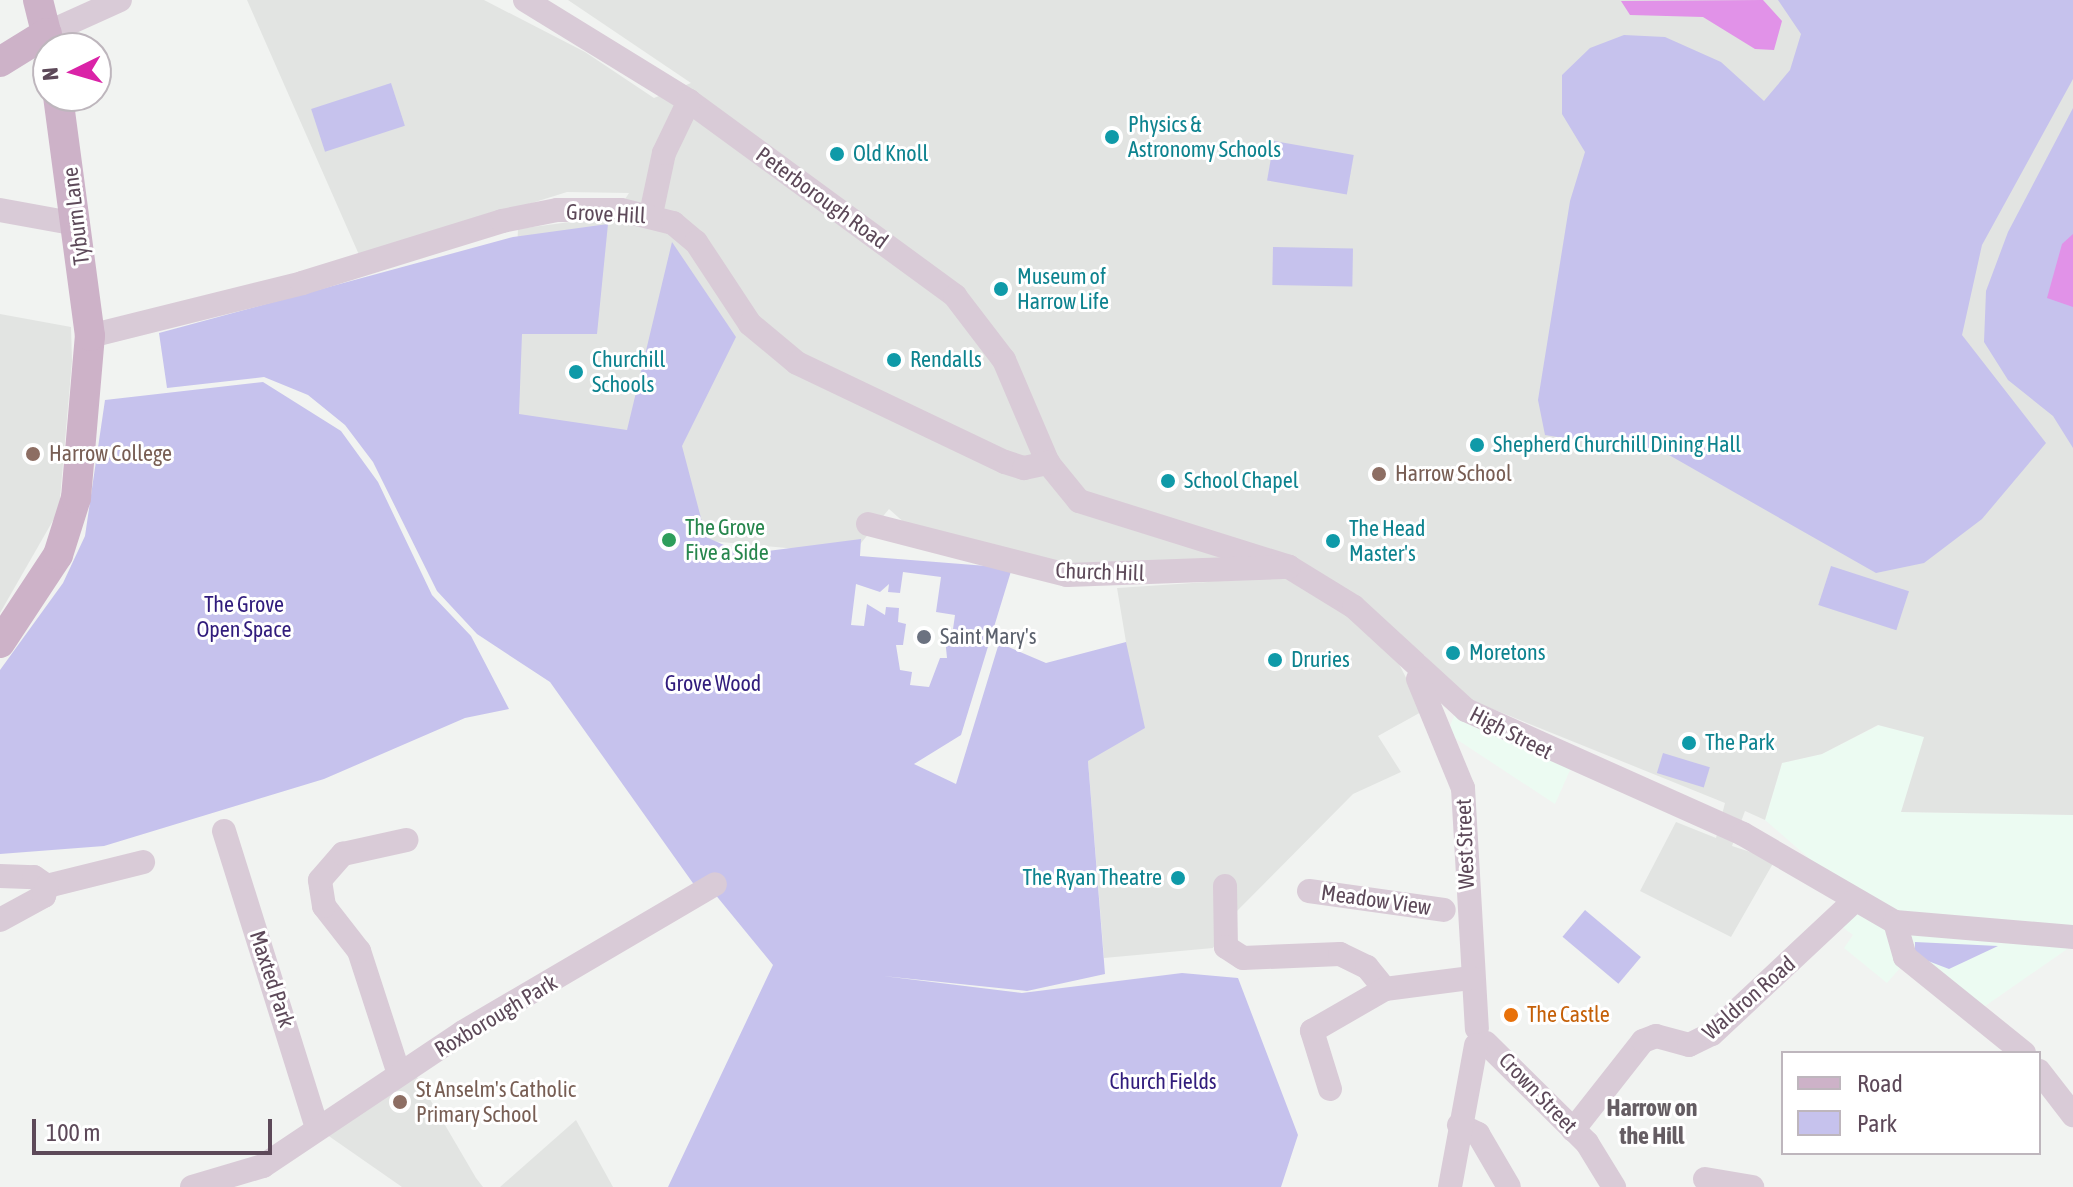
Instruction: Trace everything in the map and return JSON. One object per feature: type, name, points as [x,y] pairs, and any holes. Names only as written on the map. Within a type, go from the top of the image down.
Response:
[{"type":"main road","points":[[38,0],[46,32]]},
{"type":"main road","points":[[0,62],[32,48]]},
{"type":"main road","name":"Tyburn Lane","points":[[0,643],[67,535],[90,336],[60,112]]},
{"type":"street","points":[[64,32],[120,0]]},
{"type":"street","name":"Peterborough Road","points":[[525,0],[689,101],[955,296],[1004,360],[1048,463]]},
{"type":"street","points":[[651,214],[664,153],[689,101]]},
{"type":"street","points":[[0,210],[77,224]]},
{"type":"street","name":"Grove Hill","points":[[90,336],[302,283],[502,221],[557,210],[651,214],[696,242],[750,324],[797,363],[1005,462],[1024,468],[1048,463]]},
{"type":"street","name":"High Street","points":[[1048,463],[1072,496],[1096,510],[1289,567],[1354,607],[1441,694],[1520,740],[1743,834],[1895,922],[2073,937]]},
{"type":"street","name":"Church Hill","points":[[868,524],[1067,575],[1289,567]]},
{"type":"street","name":"West Street","points":[[1417,669],[1459,766],[1456,911],[1471,978],[1479,1039],[1459,1125],[1450,1187]]},
{"type":"street","name":"Maxted Park","points":[[224,831],[317,1127]]},
{"type":"street","points":[[399,1074],[359,951],[324,906],[320,880],[343,854],[406,840]]},
{"type":"street","points":[[0,876],[34,877],[47,886],[143,862]]},
{"type":"street","name":"Roxborough Park","points":[[192,1187],[226,1182],[263,1166],[399,1074],[715,884]]},
{"type":"street","points":[[0,920],[44,896],[47,886]]},
{"type":"street","points":[[1225,886],[1230,952],[1262,961],[1340,954],[1367,967],[1385,989]]},
{"type":"street","name":"Meadow View","points":[[1309,891],[1456,911]]},
{"type":"street","name":"Waldron Road","points":[[1573,1130],[1643,1041],[1656,1036],[1689,1045],[1712,1034],[1854,901]]},
{"type":"street","points":[[1895,922],[1905,957],[2022,1051]]},
{"type":"street","points":[[1330,1089],[1312,1031],[1385,989],[1471,978]]},
{"type":"street","name":"Crown Street","points":[[1479,1039],[1573,1130],[1614,1187]]},
{"type":"street","points":[[2041,1074],[2073,1115]]},
{"type":"street","points":[[1459,1125],[1478,1134],[1509,1187]]},
{"type":"street","points":[[1705,1179],[1752,1187]]},
{"type":"shaded area","name":"Harrow School","points":[[247,0],[484,0],[585,52],[654,98],[691,83],[568,0],[2073,0],[2073,815],[1901,812],[1924,737],[1878,725],[1822,754],[1782,763],[1765,820],[1745,811],[1732,846],[1775,860],[1731,937],[1640,891],[1676,822],[1716,838],[1725,803],[1468,699],[1424,655],[1398,662],[1423,711],[1378,736],[1401,772],[1353,794],[1230,918],[1213,948],[1104,958],[1088,761],[1126,642],[1117,588],[1208,582],[1070,567],[907,525],[889,509],[852,554],[699,540],[510,418],[518,229],[614,216],[629,193],[567,192],[360,257]]},
{"type":"shaded area","points":[[1763,0],[1782,21],[1774,50],[1755,49],[1703,17],[1630,15],[1621,1]]},
{"type":"shaded area","points":[[2073,234],[2073,307],[2047,298],[2062,244]]},
{"type":"shaded area","name":"Harrow College","points":[[0,314],[71,327],[72,361],[59,510],[0,613]]},
{"type":"shaded area","points":[[1457,709],[1571,768],[1555,804],[1447,733]]},
{"type":"shaded area","points":[[1879,725],[1925,737],[1902,812],[2073,815],[2073,945],[1978,1011],[1906,961],[1887,983],[1844,948],[1853,935],[1840,925],[1857,900],[1765,820],[1782,763],[1822,754]]},
{"type":"shaded area","name":"St Anselm's Catholic Primary School","points":[[414,1072],[483,1187],[402,1187],[323,1132]]},
{"type":"shaded area","name":"St Anselm's Catholic Primary School","points":[[576,1120],[613,1187],[500,1187]]},
{"type":"green space","points":[[1778,0],[2073,0],[2073,79],[1982,245],[1962,335],[2046,443],[1982,519],[1924,563],[1876,573],[1669,455],[1545,435],[1538,400],[1570,201],[1585,152],[1562,114],[1562,75],[1590,48],[1624,35],[1665,37],[1721,62],[1764,101],[1790,70],[1801,34]]},
{"type":"green space","points":[[391,83],[405,126],[325,152],[311,109]]},
{"type":"green space","points":[[2073,108],[2073,448],[2053,416],[2008,380],[1984,342],[1986,291],[2008,232]]},
{"type":"green space","points":[[1274,141],[1354,155],[1347,194],[1267,180]]},
{"type":"green space","name":"Grove Wood","points":[[608,224],[597,334],[522,334],[519,414],[627,430],[672,242],[736,337],[682,446],[706,537],[744,554],[861,539],[860,556],[1012,568],[961,735],[914,764],[956,784],[999,643],[1046,663],[1126,642],[1145,728],[1088,761],[1105,974],[1027,991],[883,976],[1022,993],[1182,973],[1238,978],[1298,1135],[1281,1187],[668,1187],[773,965],[705,882],[695,886],[550,682],[477,634],[437,591],[373,462],[345,425],[308,395],[264,377],[167,388],[159,333],[513,237]],"holes":[[[903,572],[941,577],[936,612],[955,615],[953,629],[944,628],[947,658],[940,658],[929,687],[910,685],[912,672],[900,670],[896,645],[903,645],[906,624],[898,622],[899,608],[886,607],[885,615],[867,604],[864,626],[851,625],[856,584],[880,592],[889,584],[888,592],[900,593]]]},
{"type":"green space","points":[[1273,247],[1353,248],[1352,286],[1272,285]]},
{"type":"green space","name":"The Grove Open Space","points":[[263,382],[341,431],[378,482],[432,595],[471,636],[509,709],[465,718],[324,779],[104,846],[0,854],[0,670],[63,583],[85,536],[105,400]]},
{"type":"green space","points":[[1831,566],[1909,591],[1896,630],[1818,605]]},
{"type":"green space","points":[[1663,753],[1710,767],[1704,787],[1657,773]]},
{"type":"green space","points":[[1585,910],[1641,957],[1618,984],[1563,937]]},
{"type":"green space","points":[[1915,942],[1998,946],[1949,969],[1915,956]]},
{"type":"place","name":"Physics & Astronomy Schools","points":[[1112,137]]},
{"type":"place","name":"Old Knoll","points":[[837,154]]},
{"type":"place","name":"Museum of Harrow Life","points":[[1001,289]]},
{"type":"place","name":"Rendalls","points":[[894,360]]},
{"type":"place","name":"Churchill Schools","points":[[576,372]]},
{"type":"place","name":"Shepherd Churchill Dining Hall","points":[[1477,445]]},
{"type":"place","name":"Harrow College","points":[[33,454]]},
{"type":"place","name":"Harrow School","points":[[1379,474]]},
{"type":"place","name":"School Chapel","points":[[1168,481]]},
{"type":"place","name":"The Grove Five a Side","points":[[669,540]]},
{"type":"place","name":"The Head Master's","points":[[1333,541]]},
{"type":"place","name":"Saint Mary's","points":[[924,637]]},
{"type":"place","name":"Moretons","points":[[1453,653]]},
{"type":"place","name":"Druries","points":[[1275,660]]},
{"type":"place","name":"The Park","points":[[1689,743]]},
{"type":"place","name":"The Ryan Theatre","points":[[1178,878]]},
{"type":"place","name":"The Castle","points":[[1511,1015]]},
{"type":"place","name":"St Anselm's Catholic Primary School","points":[[400,1102]]},
{"type":"district","name":"Harrow on the Hill","points":[[1652,1122]]},
{"type":"park label","name":"Church Fields","points":[[1163,1082]]}]
